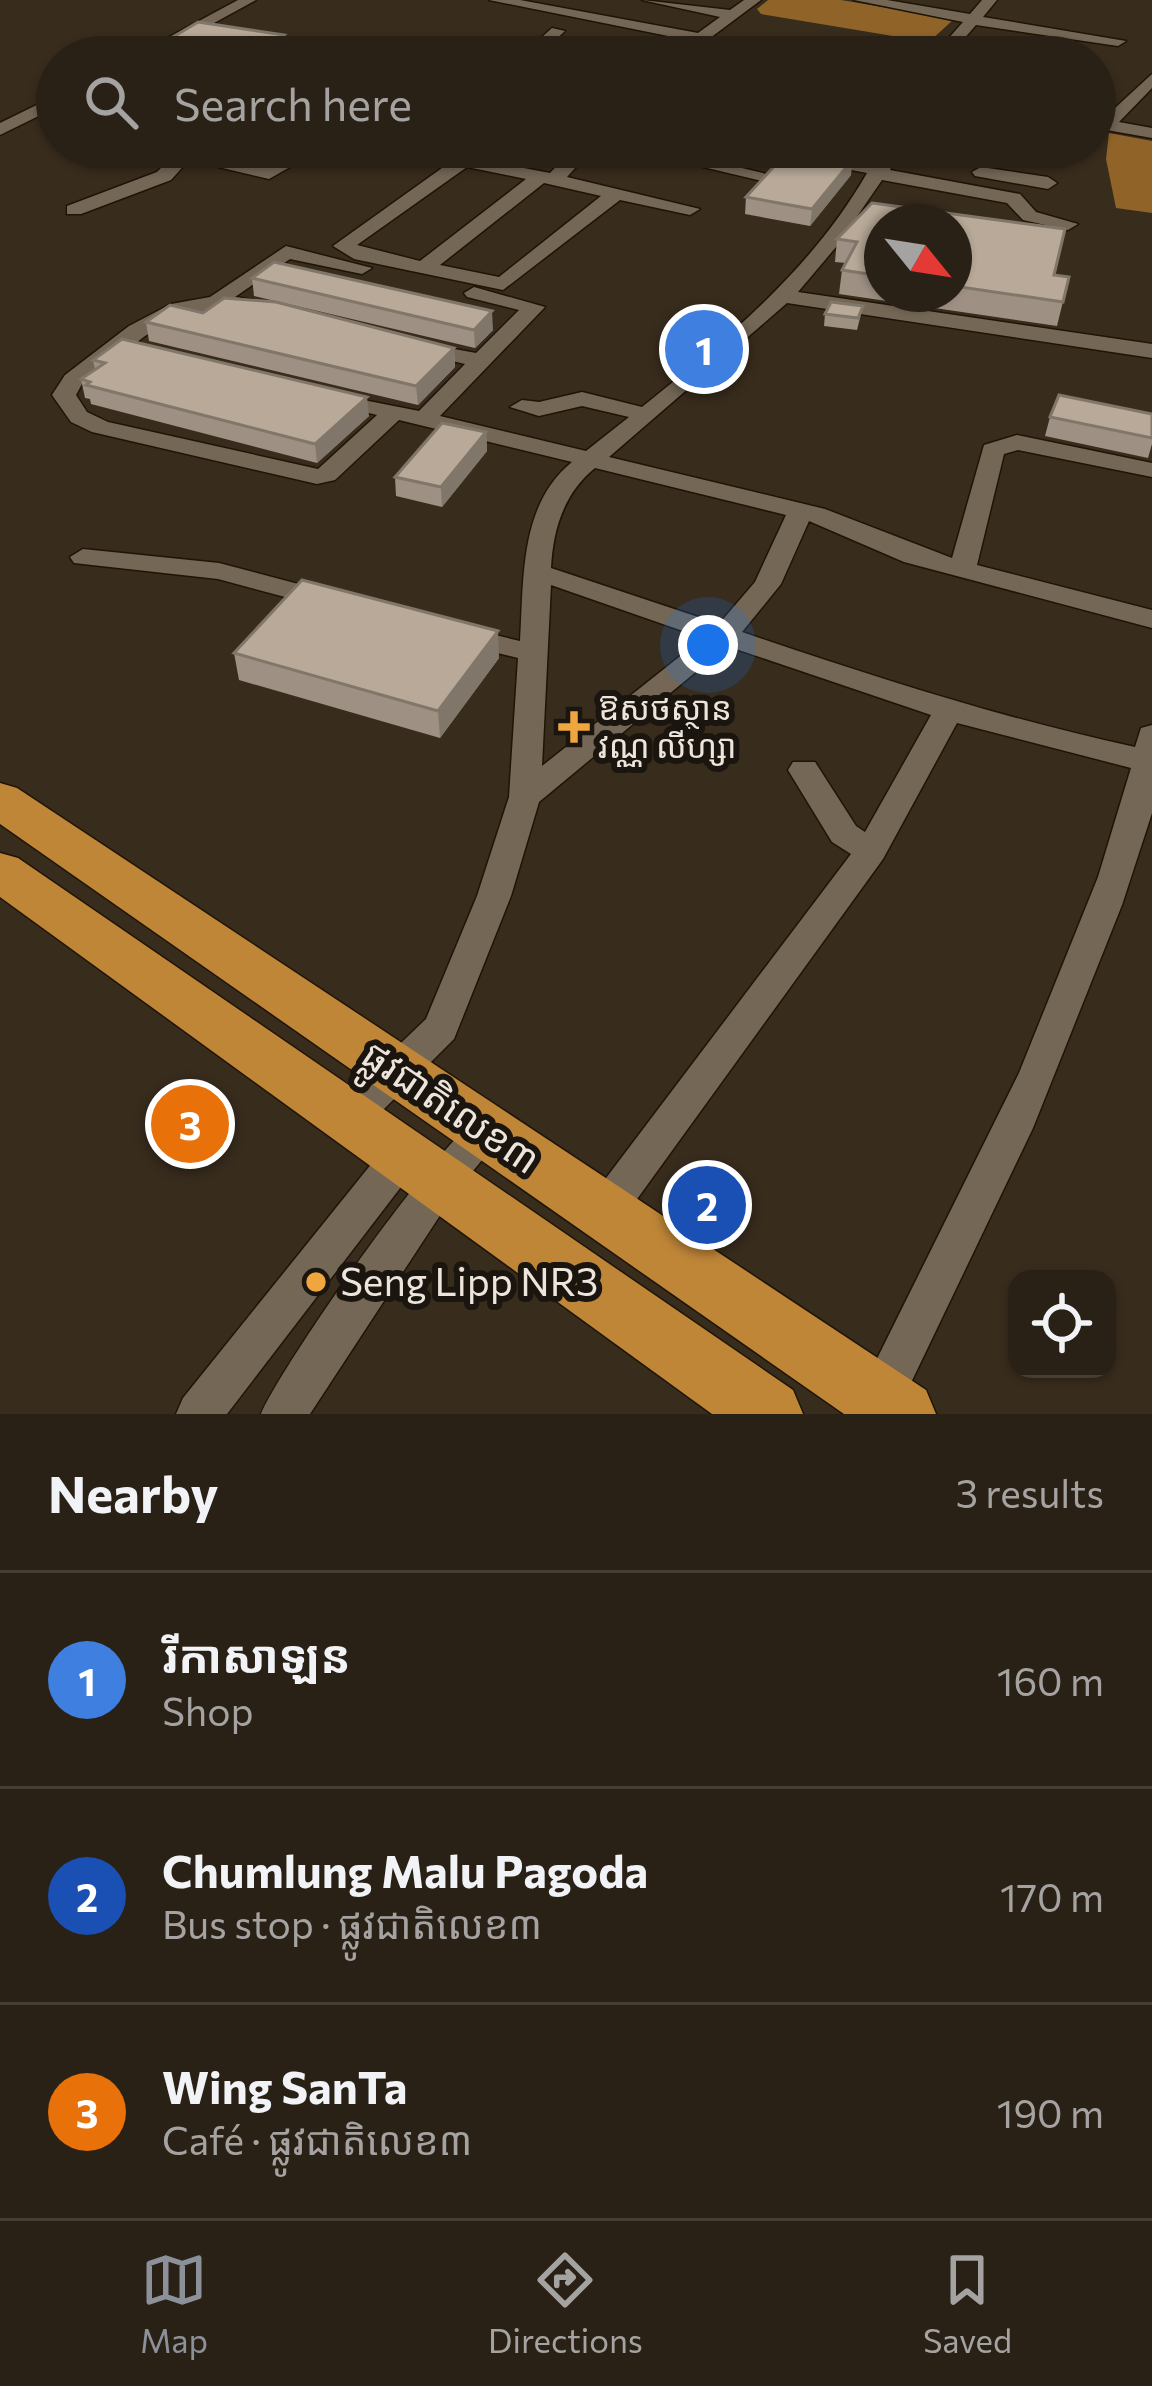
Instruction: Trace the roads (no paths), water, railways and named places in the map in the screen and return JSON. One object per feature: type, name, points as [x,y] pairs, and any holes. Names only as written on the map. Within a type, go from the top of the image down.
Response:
[{"type":"highway","name":"ផ្លូវជាតិលេខ៣","points":[[0,800],[891,1407]]},
{"type":"highway","name":"ផ្លូវជាតិលេខ៣","points":[[0,871],[422,1168],[730,1403]]},
{"type":"street","points":[[180,36],[249,0]]},
{"type":"street","points":[[496,0],[638,36]]},
{"type":"street","points":[[649,0],[732,15]]},
{"type":"street","points":[[702,36],[754,0]]},
{"type":"street","points":[[861,0],[1085,36]]},
{"type":"street","points":[[958,36],[989,0]]},
{"type":"street","points":[[192,30],[215,33]]},
{"type":"street","points":[[552,36],[557,32]]},
{"type":"street","points":[[1056,36],[1058,32]]},
{"type":"street","points":[[1116,111],[1152,79]]},
{"type":"street","points":[[0,130],[36,111]]},
{"type":"street","points":[[26,116],[36,118]]},
{"type":"street","points":[[1116,127],[1152,133]]},
{"type":"street","points":[[74,210],[164,176],[166,168]]},
{"type":"street","points":[[247,168],[268,173],[277,168]]},
{"type":"street","points":[[452,168],[343,246],[496,285],[514,280],[616,193]]},
{"type":"street","points":[[498,168],[690,209]]},
{"type":"street","points":[[422,268],[560,168]]},
{"type":"street","points":[[728,168],[766,176]]},
{"type":"street","points":[[350,1117],[441,1028],[494,896],[525,797],[541,532],[568,478],[724,352],[857,213],[881,168]]},
{"type":"street","points":[[906,168],[1013,198],[1030,216],[1068,224]]},
{"type":"street","points":[[931,168],[1048,183]]},
{"type":"street","points":[[218,300],[288,251],[534,307],[423,421]]},
{"type":"street","points":[[778,295],[1152,351]]},
{"type":"street","points":[[278,313],[218,300],[173,307],[132,347],[73,380],[64,395],[79,416],[100,427],[317,477],[393,413]]},
{"type":"street","points":[[391,339],[481,361]]},
{"type":"street","points":[[302,390],[801,511],[962,571],[1152,619]]},
{"type":"street","points":[[522,407],[538,409],[582,399],[648,415]]},
{"type":"street","points":[[962,571],[993,450],[1002,443],[1017,442],[1152,470]]},
{"type":"street","points":[[525,797],[726,633],[767,584],[801,511]]},
{"type":"street","points":[[82,557],[219,571],[365,611]]},
{"type":"street","points":[[541,573],[1046,741],[1150,748],[1138,818],[1044,1063],[935,1297],[891,1407]]},
{"type":"street","points":[[426,628],[534,652]]},
{"type":"street","points":[[605,1211],[872,851],[949,710]]},
{"type":"street","points":[[803,770],[844,834],[872,851]]},
{"type":"street","points":[[199,1414],[422,1168],[486,1131]]},
{"type":"street","points":[[284,1414],[422,1168]]},
{"type":"place","name":"រីកាសាឡន","points":[[704,349]]},
{"type":"place","name":"ឱសថស្ថាន វណ្ណ លីហ្សា","points":[[574,727]]},
{"type":"place","name":"Wing SanTa","points":[[190,1124]]},
{"type":"place","name":"Chumlung Malu Pagoda","points":[[707,1205]]},
{"type":"place","name":"Seng Lipp NR3","points":[[316,1282]]}]
